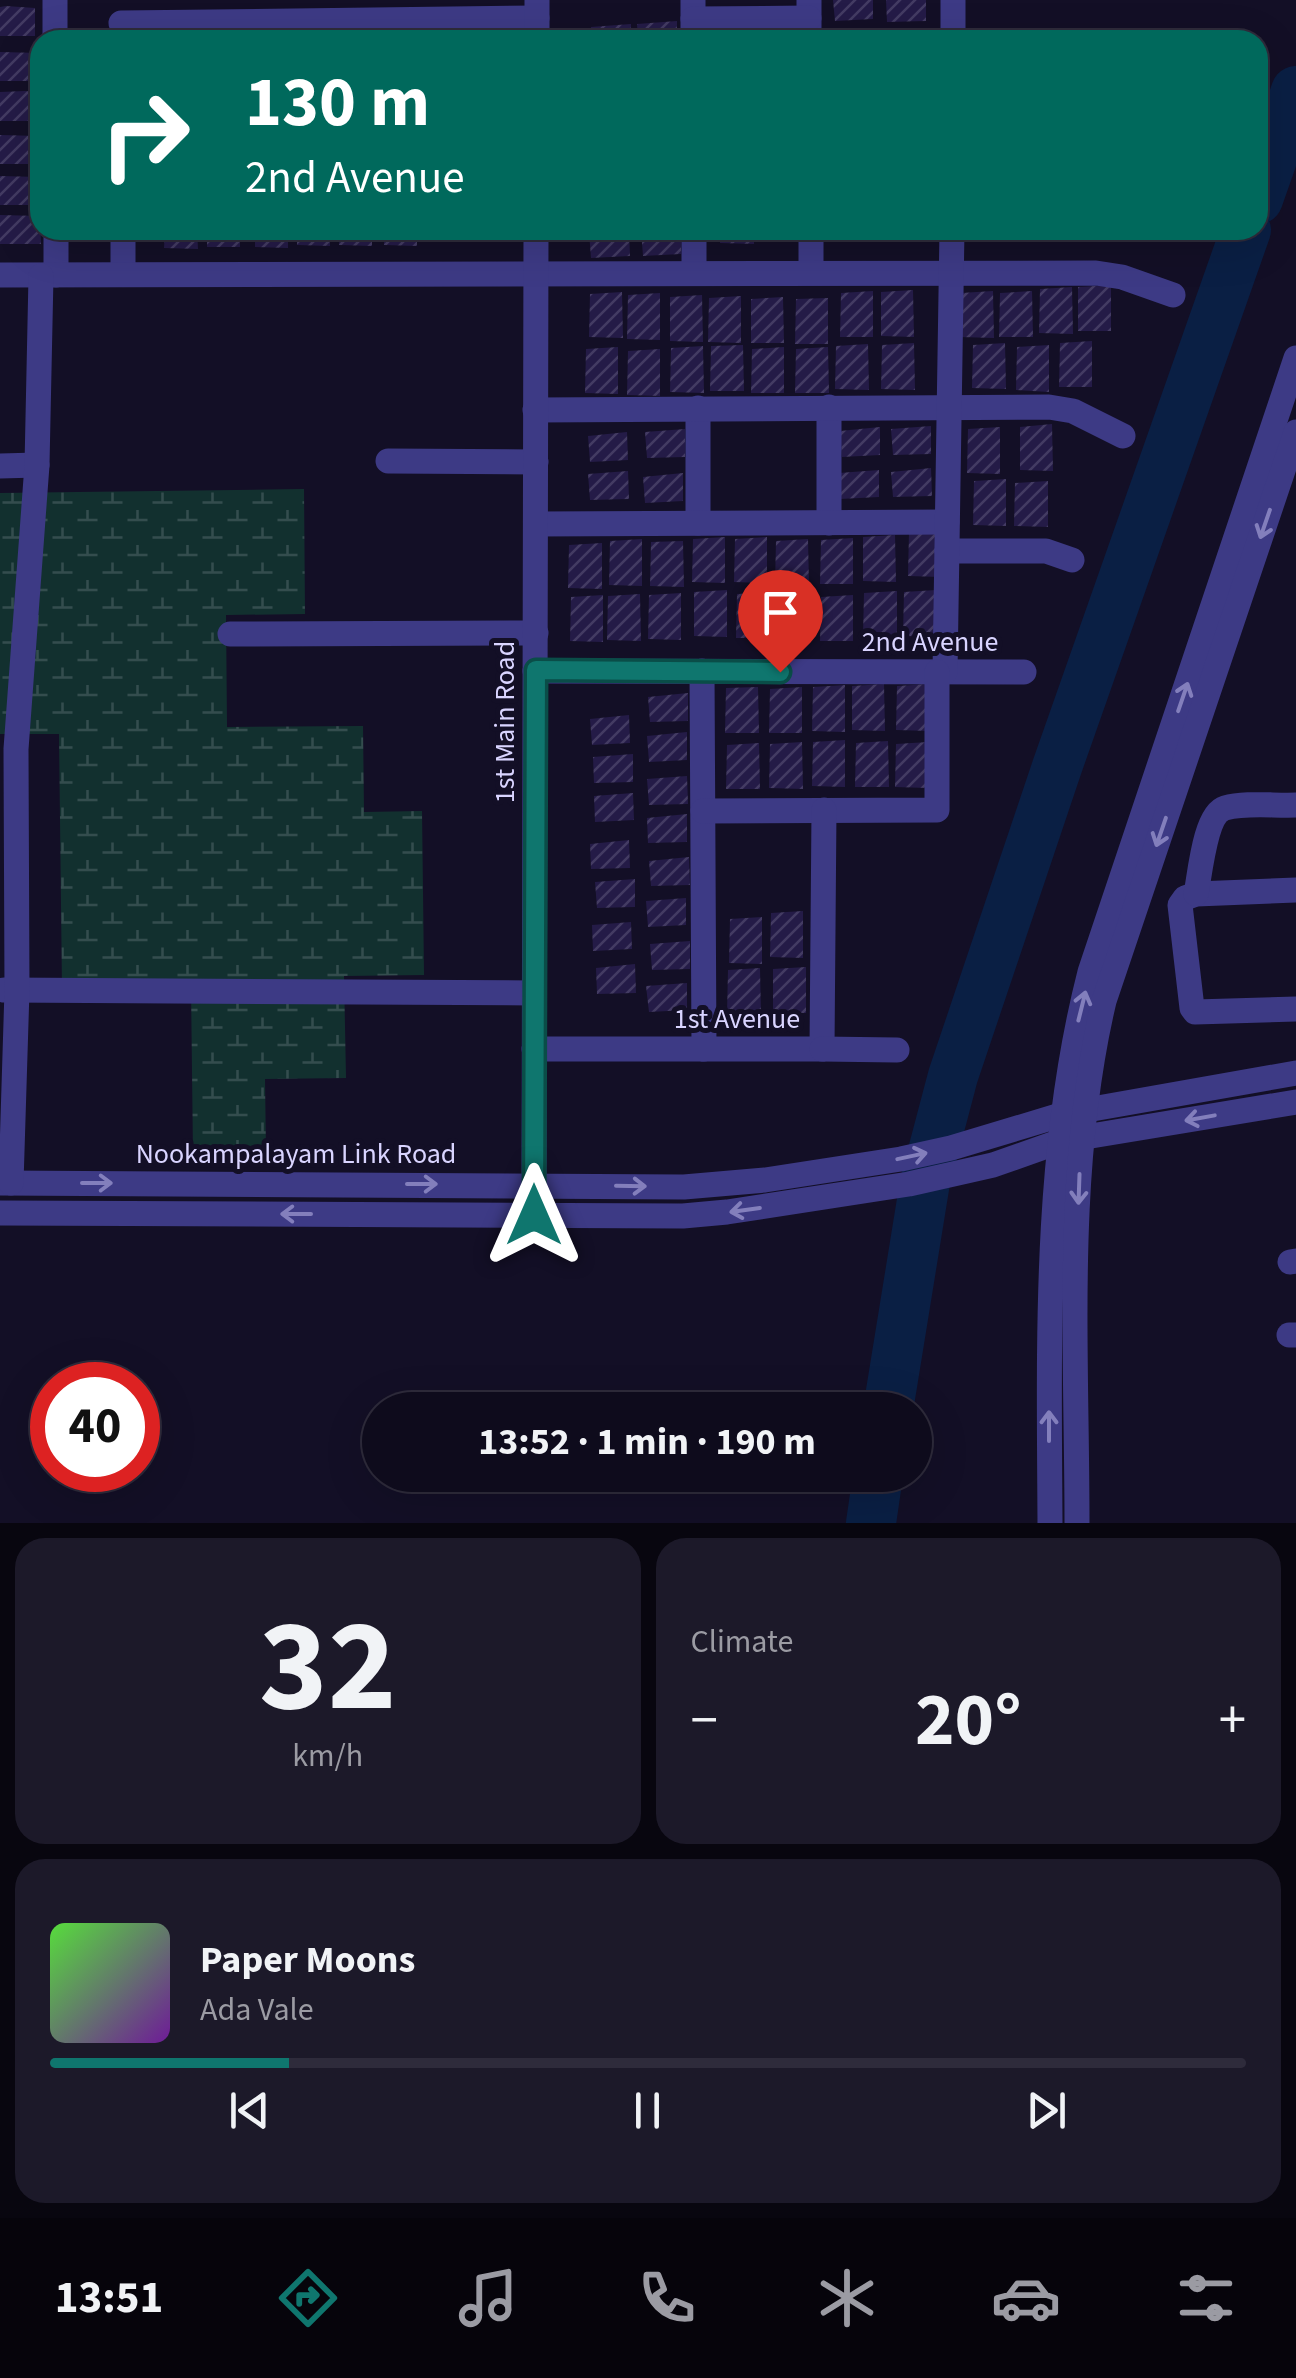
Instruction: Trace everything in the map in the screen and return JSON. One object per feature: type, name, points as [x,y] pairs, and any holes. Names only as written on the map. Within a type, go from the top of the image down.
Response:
[{"type":"street","points":[[55,0],[55,30]]},
{"type":"street","points":[[953,0],[953,30]]},
{"type":"street","points":[[380,30],[537,19]]},
{"type":"street","points":[[693,20],[809,19]]},
{"type":"street","points":[[121,21],[244,30]]},
{"type":"street","points":[[6,1183],[16,749],[54,240]]},
{"type":"street","points":[[123,240],[124,274]]},
{"type":"street","name":"1st Main Road","points":[[534,1215],[536,240]]},
{"type":"street","points":[[694,240],[694,272]]},
{"type":"street","points":[[811,240],[811,272]]},
{"type":"street","points":[[703,811],[937,810],[948,522],[952,240]]},
{"type":"street","points":[[0,275],[1096,273],[1122,277],[1173,295]]},
{"type":"street","points":[[1050,1523],[1052,1288],[1074,1113],[1071,1055],[1090,972],[1296,358]]},
{"type":"street","points":[[829,407],[829,523]]},
{"type":"street","points":[[536,410],[1049,407],[1073,411],[1124,436]]},
{"type":"street","points":[[698,408],[698,523]]},
{"type":"street","points":[[1074,1113],[1104,1001],[1289,474],[1296,432]]},
{"type":"street","points":[[388,461],[536,462]]},
{"type":"street","points":[[0,466],[37,466]]},
{"type":"street","points":[[536,524],[948,522]]},
{"type":"street","points":[[947,552],[1046,551],[1072,560]]},
{"type":"street","points":[[230,634],[536,633]]},
{"type":"street","name":"2nd Avenue","points":[[536,670],[1024,672]]},
{"type":"street","points":[[702,671],[704,1049]]},
{"type":"street","points":[[1196,894],[1210,824],[1216,813],[1226,808],[1296,805]]},
{"type":"street","name":"1st Avenue","points":[[534,1048],[822,1049],[824,810]]},
{"type":"street","points":[[1296,890],[1196,894],[1185,898],[1180,906],[1192,1008],[1202,1012],[1296,1009]]},
{"type":"street","points":[[8,990],[534,993]]},
{"type":"street","points":[[822,1049],[897,1050]]},
{"type":"street","name":"Nookampalayam Link Road","points":[[6,1183],[684,1186],[765,1180],[901,1159],[1074,1113],[1296,1073]]},
{"type":"street","points":[[0,1213],[683,1216],[842,1196],[978,1168],[1071,1140],[1296,1102]]},
{"type":"street","points":[[1071,1140],[1077,1275],[1078,1523]]},
{"type":"green space","points":[[304,489],[305,614],[226,615],[227,727],[363,726],[364,812],[422,811],[424,975],[344,976],[346,1078],[265,1079],[266,1153],[193,1154],[191,986],[62,988],[59,734],[0,734],[0,493]]},
{"type":"building","points":[[833,0],[873,0],[873,19],[835,21]]},
{"type":"building","points":[[886,0],[926,0],[926,21],[887,22]]},
{"type":"building","points":[[0,7],[35,8],[35,30],[30,30],[30,36],[0,36]]},
{"type":"building","points":[[677,21],[677,30],[637,30],[637,24]]},
{"type":"building","points":[[631,24],[631,30],[591,30],[591,27]]},
{"type":"building","points":[[0,52],[30,53],[30,81],[0,81]]},
{"type":"building","points":[[30,91],[30,121],[0,121],[0,92]]},
{"type":"building","points":[[0,135],[30,136],[30,164],[0,164]]},
{"type":"building","points":[[0,176],[30,177],[30,205],[0,205]]},
{"type":"building","points":[[0,215],[30,216],[30,240],[41,240],[41,244],[0,244]]},
{"type":"building","points":[[164,240],[198,240],[198,249],[164,248]]},
{"type":"building","points":[[207,240],[240,240],[240,247],[207,247]]},
{"type":"building","points":[[255,240],[288,240],[288,248],[255,247]]},
{"type":"building","points":[[297,240],[330,240],[330,246],[297,245]]},
{"type":"building","points":[[339,240],[372,240],[372,246],[339,245]]},
{"type":"building","points":[[384,240],[417,240],[417,246],[384,245]]},
{"type":"building","points":[[590,240],[629,240],[630,256],[591,258]]},
{"type":"building","points":[[642,240],[681,240],[681,254],[643,256]]},
{"type":"building","points":[[720,240],[754,240],[754,244],[720,243]]},
{"type":"building","points":[[1111,285],[1111,331],[1078,331],[1078,287]]},
{"type":"building","points":[[1072,287],[1073,334],[1039,333],[1040,289]]},
{"type":"building","points":[[913,290],[914,337],[881,336],[881,292]]},
{"type":"building","points":[[873,291],[873,337],[840,337],[841,293]]},
{"type":"building","points":[[993,291],[994,338],[960,337],[961,293]]},
{"type":"building","points":[[1032,291],[1033,337],[999,337],[1000,293]]},
{"type":"building","points":[[622,292],[623,338],[589,337],[590,294]]},
{"type":"building","points":[[660,293],[660,340],[627,339],[628,295]]},
{"type":"building","points":[[702,295],[703,342],[670,341],[670,297]]},
{"type":"building","points":[[741,296],[741,343],[708,342],[709,298]]},
{"type":"building","points":[[783,297],[784,343],[751,343],[751,299]]},
{"type":"building","points":[[828,298],[828,344],[795,344],[796,299]]},
{"type":"building","points":[[1092,341],[1092,387],[1059,387],[1060,343]]},
{"type":"building","points":[[914,343],[915,390],[881,389],[882,345]]},
{"type":"building","points":[[1005,343],[1006,389],[972,388],[973,345]]},
{"type":"building","points":[[868,344],[869,390],[835,389],[836,346]]},
{"type":"building","points":[[743,345],[744,391],[710,391],[711,346]]},
{"type":"building","points":[[1049,345],[1049,392],[1016,390],[1017,347]]},
{"type":"building","points":[[703,346],[704,393],[670,392],[671,348]]},
{"type":"building","points":[[618,347],[618,394],[585,393],[586,349]]},
{"type":"building","points":[[784,347],[784,393],[751,393],[752,349]]},
{"type":"building","points":[[828,347],[829,393],[795,393],[796,349]]},
{"type":"building","points":[[660,349],[660,396],[627,395],[628,351]]},
{"type":"building","points":[[1052,424],[1053,471],[1020,470],[1020,427]]},
{"type":"building","points":[[931,426],[931,454],[893,455],[891,429]]},
{"type":"building","points":[[880,427],[880,455],[842,457],[840,431]]},
{"type":"building","points":[[1000,427],[1000,474],[967,473],[968,429]]},
{"type":"building","points":[[685,429],[685,457],[647,458],[645,432]]},
{"type":"building","points":[[627,432],[628,460],[590,462],[588,436]]},
{"type":"building","points":[[931,468],[932,496],[893,497],[891,472]]},
{"type":"building","points":[[879,470],[879,497],[840,499],[839,473]]},
{"type":"building","points":[[628,471],[629,499],[590,500],[588,474]]},
{"type":"building","points":[[683,473],[683,501],[645,503],[643,477]]},
{"type":"building","points":[[1006,479],[1006,526],[973,525],[974,481]]},
{"type":"building","points":[[1048,481],[1048,527],[1014,526],[1015,483]]},
{"type":"building","points":[[941,530],[941,577],[908,576],[909,532]]},
{"type":"building","points":[[895,535],[896,582],[863,581],[863,537]]},
{"type":"building","points":[[725,537],[725,583],[692,582],[693,539]]},
{"type":"building","points":[[767,537],[767,583],[734,582],[735,539]]},
{"type":"building","points":[[853,538],[853,584],[820,584],[821,540]]},
{"type":"building","points":[[642,539],[642,586],[609,585],[610,541]]},
{"type":"building","points":[[808,539],[809,586],[775,585],[776,541]]},
{"type":"building","points":[[683,541],[684,587],[650,586],[651,542]]},
{"type":"building","points":[[602,543],[602,589],[568,588],[569,545]]},
{"type":"building","points":[[727,590],[727,637],[694,636],[694,592]]},
{"type":"building","points":[[936,590],[936,637],[903,636],[904,592]]},
{"type":"building","points":[[897,591],[897,637],[863,636],[864,593]]},
{"type":"building","points":[[769,592],[770,638],[736,638],[737,594]]},
{"type":"building","points":[[681,593],[681,640],[648,639],[649,595]]},
{"type":"building","points":[[640,594],[641,641],[607,640],[608,596]]},
{"type":"building","points":[[811,594],[811,641],[777,640],[779,596]]},
{"type":"building","points":[[603,595],[603,642],[570,641],[571,597]]},
{"type":"building","points":[[853,595],[853,641],[820,641],[821,597]]},
{"type":"building","points":[[884,684],[885,731],[852,730],[852,686]]},
{"type":"building","points":[[929,684],[929,731],[896,730],[897,686]]},
{"type":"building","points":[[845,685],[845,732],[812,731],[813,687]]},
{"type":"building","points":[[758,687],[759,733],[725,733],[726,688]]},
{"type":"building","points":[[802,687],[802,733],[769,733],[770,689]]},
{"type":"building","points":[[688,693],[688,721],[650,722],[648,697]]},
{"type":"building","points":[[629,715],[630,743],[592,745],[590,719]]},
{"type":"building","points":[[687,732],[687,760],[649,762],[647,736]]},
{"type":"building","points":[[845,740],[845,787],[812,786],[813,742]]},
{"type":"building","points":[[888,741],[889,787],[855,787],[856,743]]},
{"type":"building","points":[[802,742],[803,789],[769,788],[770,744]]},
{"type":"building","points":[[928,742],[928,788],[895,787],[896,744]]},
{"type":"building","points":[[759,743],[760,789],[726,789],[727,745]]},
{"type":"building","points":[[633,754],[633,782],[594,783],[593,757]]},
{"type":"building","points":[[687,776],[688,804],[649,805],[647,779]]},
{"type":"building","points":[[633,793],[634,820],[595,822],[594,796]]},
{"type":"building","points":[[687,814],[687,842],[648,843],[647,818]]},
{"type":"building","points":[[629,840],[630,868],[591,869],[590,844]]},
{"type":"building","points":[[689,857],[690,885],[651,886],[649,861]]},
{"type":"building","points":[[635,879],[635,907],[597,908],[595,882]]},
{"type":"building","points":[[686,898],[686,925],[648,927],[646,901]]},
{"type":"building","points":[[803,911],[803,958],[770,957],[771,913]]},
{"type":"building","points":[[762,917],[762,964],[729,963],[730,919]]},
{"type":"building","points":[[631,922],[632,949],[593,951],[592,925]]},
{"type":"building","points":[[690,941],[690,969],[652,970],[650,944]]},
{"type":"building","points":[[635,964],[636,993],[597,994],[596,968]]},
{"type":"building","points":[[806,967],[806,1013],[773,1013],[773,969]]},
{"type":"building","points":[[760,968],[761,1015],[727,1014],[728,970]]},
{"type":"building","points":[[687,983],[687,1010],[649,1012],[646,986]]},
{"type":"waterway","points":[[1268,171],[1296,91]]},
{"type":"waterway","points":[[891,1392],[925,1182],[953,1076],[1242,240]]},
{"type":"waterway","points":[[871,1523],[876,1492]]},
{"type":"route","points":[[534,1215],[536,670],[780,672]]}]
